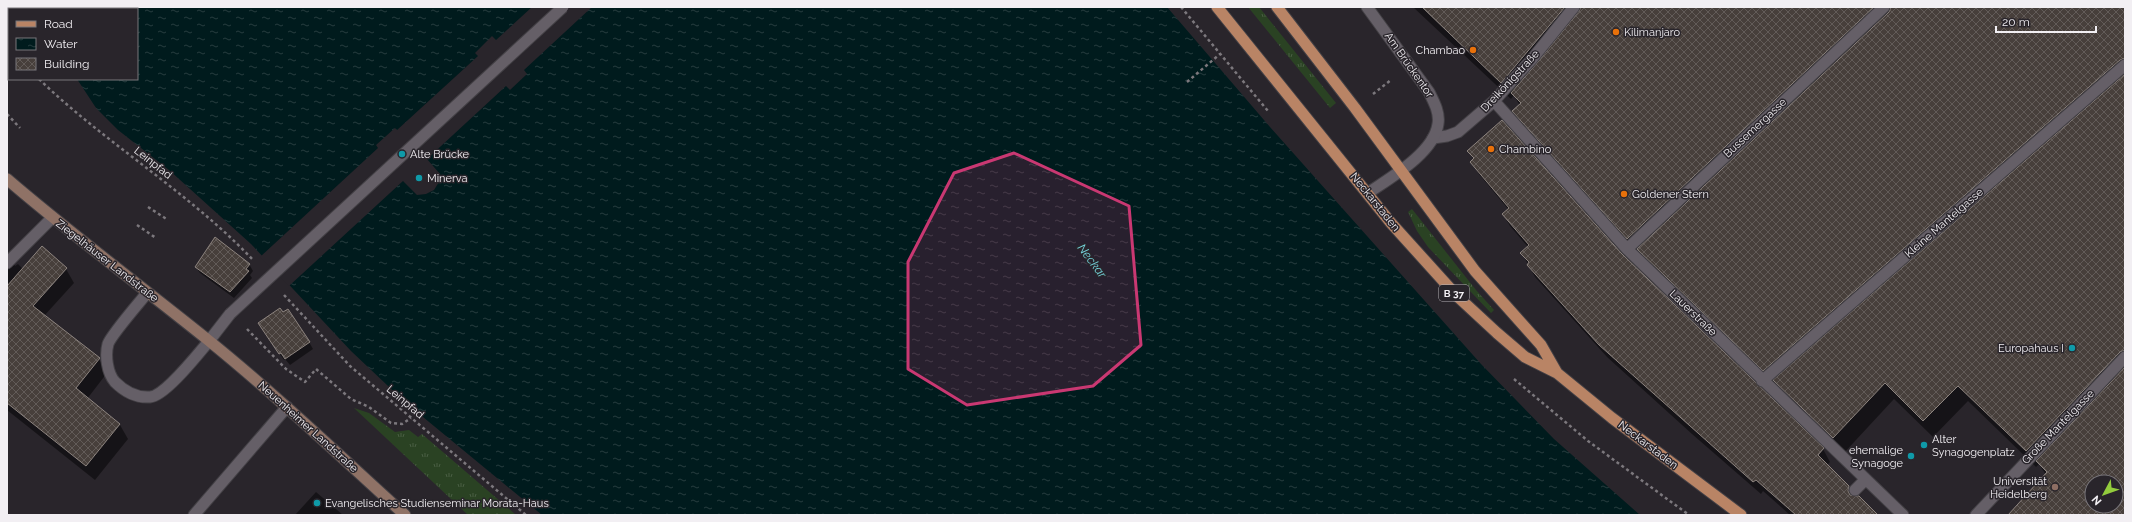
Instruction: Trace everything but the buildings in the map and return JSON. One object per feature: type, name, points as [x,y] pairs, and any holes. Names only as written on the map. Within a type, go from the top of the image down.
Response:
[{"type":"main road","name":"Neckarstaden","points":[[1217,7],[1391,223],[1456,295],[1497,334],[1525,357],[1557,373],[1612,418],[1741,515]]},
{"type":"main road","name":"Neckarstaden","points":[[1277,7],[1475,271],[1541,344],[1557,373]]},
{"type":"main road","name":"Ziegelhäuser Landstraße","points":[[7,179],[52,218],[209,341]]},
{"type":"main road","name":"Neuenheimer Landstraße","points":[[209,341],[287,407],[405,515]]},
{"type":"street","points":[[147,292],[108,343],[106,359],[112,379],[123,390],[136,396],[151,398],[168,387],[209,341],[230,314],[563,7]]},
{"type":"street","name":"Am Brückentor","points":[[1367,7],[1429,92],[1436,105],[1438,115],[1438,123],[1433,138],[1413,161],[1368,193]]},
{"type":"street","name":"Dreikönigstraße","points":[[1433,138],[1447,136],[1458,132],[1494,101],[1574,7]]},
{"type":"street","name":"Bussemergasse","points":[[1627,249],[1884,7]]},
{"type":"street","name":"Kleine Mantelgasse","points":[[1762,381],[2125,65]]},
{"type":"street","name":"Lauerstraße","points":[[1494,101],[1627,249],[1762,381],[1903,515]]},
{"type":"street","points":[[7,263],[52,218]]},
{"type":"street","name":"Große Mantelgasse","points":[[1976,515],[2125,357]]},
{"type":"street","points":[[194,515],[287,407]]},
{"type":"street","points":[[1855,490],[1865,480]]},
{"type":"path","points":[[1187,82],[1220,54]]},
{"type":"path","name":"Leinpfad","points":[[40,80],[81,117],[161,179],[255,262]]},
{"type":"path","points":[[7,114],[20,128]]},
{"type":"path","points":[[148,207],[168,220]]},
{"type":"path","points":[[137,226],[156,238]]},
{"type":"path","name":"Leinpfad","points":[[282,292],[350,366],[526,515]]},
{"type":"path","points":[[230,314],[286,369],[305,382],[316,369],[351,399],[369,407],[391,423],[402,424],[411,418]]},
{"type":"highlighted area","points":[[1014,153],[1129,206],[1141,345],[1093,386],[967,405],[908,369],[908,262],[954,173]]},
{"type":"green space","points":[[1248,7],[1259,7],[1336,103],[1330,108]]},
{"type":"green space","points":[[1412,209],[1476,290],[1494,310],[1491,313],[1428,247],[1417,231],[1408,212]]},
{"type":"green space","points":[[354,408],[369,413],[395,432],[409,430],[418,437],[422,434],[516,515],[468,515]]},
{"type":"water","name":"Neckar","points":[[8,7],[1167,7],[1270,127],[1481,364],[1554,439],[1640,515],[542,515],[406,403],[351,351],[251,244],[169,170],[118,130],[96,108],[78,80],[138,80],[138,8]]},
{"type":"pier","name":"Alte Brücke","points":[[532,7],[592,7],[524,70],[527,74],[510,90],[506,86],[427,159],[440,174],[439,182],[434,190],[426,194],[417,195],[403,181],[289,286],[260,257],[378,148],[376,145],[395,128],[397,130],[478,56],[475,53],[492,36],[496,40]]},
{"type":"place","name":"Kilimanjaro","points":[[1616,32]]},
{"type":"place","name":"Chambao","points":[[1473,50]]},
{"type":"place","name":"Chambino","points":[[1491,149]]},
{"type":"place","name":"Alte Brücke","points":[[402,154]]},
{"type":"place","name":"Minerva","points":[[419,178]]},
{"type":"place","name":"Goldener Stern","points":[[1624,194]]},
{"type":"place","name":"Europahaus I","points":[[2072,348]]},
{"type":"place","name":"Alter Synagogenplatz","points":[[1924,445]]},
{"type":"place","name":"ehemalige Synagoge","points":[[1911,456]]},
{"type":"place","name":"Universität Heidelberg","points":[[2055,487]]},
{"type":"place","name":"Evangelisches Studienseminar Morata-Haus","points":[[317,503]]}]
